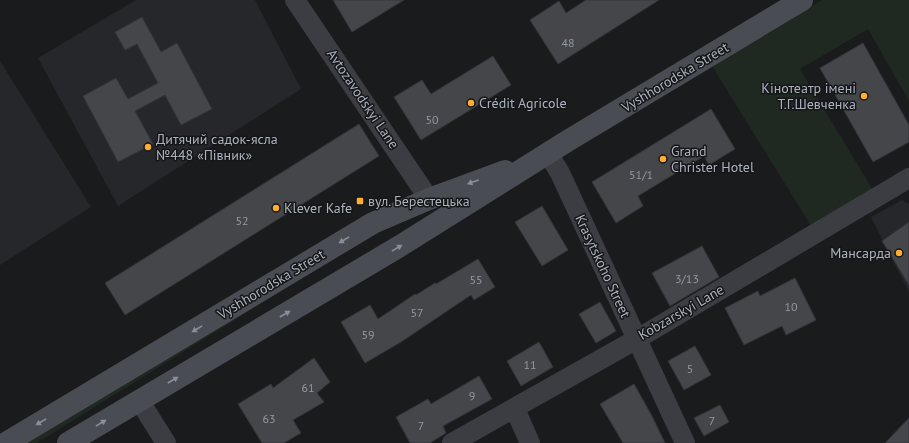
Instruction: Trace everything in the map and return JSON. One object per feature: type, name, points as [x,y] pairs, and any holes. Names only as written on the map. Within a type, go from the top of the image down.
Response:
[{"type":"main road","name":"Vyshhorodska Street","points":[[68,443],[400,246],[802,0]]},
{"type":"main road","name":"Vyshhorodska Street","points":[[6,443],[374,223],[429,198],[549,154]]},
{"type":"street","name":"Avtozavodskyi Lane","points":[[295,0],[429,198]]},
{"type":"street","name":"Krasytskoho Street","points":[[549,154],[560,173],[685,443]]},
{"type":"street","name":"Kobzarskyi Lane","points":[[452,443],[515,409],[637,339],[909,178]]},
{"type":"street","points":[[139,400],[166,443]]},
{"type":"street","points":[[515,409],[530,443]]},
{"type":"shaded area","name":"Дитячий садок-ясла №448 «Півник»","points":[[136,0],[255,0],[301,89],[118,206],[38,58]]},
{"type":"shaded area","points":[[822,0],[909,0],[909,101],[868,29],[800,69],[874,192],[813,229],[712,66]]},
{"type":"shaded area","points":[[0,61],[91,207],[0,265]]},
{"type":"shaded area","points":[[902,200],[909,204],[909,292],[871,217]]},
{"type":"shaded area","points":[[382,228],[37,443],[19,443]]},
{"type":"building","points":[[333,0],[404,0],[352,32]]},
{"type":"building","points":[[586,0],[659,0],[558,64],[530,20],[559,1],[566,13]]},
{"type":"building","points":[[142,17],[161,52],[177,43],[212,109],[181,125],[165,95],[135,111],[153,144],[118,162],[83,96],[116,78],[128,99],[158,83],[137,44],[125,50],[115,32]]},
{"type":"building","name":"Кінотеатр імені Т.Г.Шевченка","points":[[863,43],[909,125],[909,142],[873,162],[820,68]]},
{"type":"building","points":[[493,56],[511,85],[421,140],[394,97],[422,80],[431,94]]},
{"type":"building","points":[[711,109],[735,149],[709,165],[704,156],[638,196],[643,206],[616,223],[592,182]]},
{"type":"building","points":[[359,124],[379,156],[125,315],[105,283]]},
{"type":"building","points":[[542,206],[568,250],[542,266],[515,222]]},
{"type":"building","name":"Мансарда","points":[[909,222],[909,285],[882,241]]},
{"type":"building","points":[[702,246],[719,277],[670,306],[652,273]]},
{"type":"building","points":[[478,259],[495,287],[474,300],[471,295],[401,342],[365,363],[341,322],[370,305],[378,319],[415,294],[416,295],[435,283],[436,284]]},
{"type":"building","points":[[795,278],[816,320],[786,335],[782,326],[744,345],[725,308],[758,291],[760,296]]},
{"type":"building","points":[[600,302],[616,331],[596,343],[579,314]]},
{"type":"building","points":[[539,342],[553,367],[521,386],[507,361]]},
{"type":"building","points":[[695,346],[711,375],[684,390],[668,361]]},
{"type":"building","points":[[314,358],[330,382],[317,393],[324,402],[293,420],[301,433],[284,443],[262,443],[238,404],[271,384],[273,388]]},
{"type":"building","points":[[479,376],[492,399],[443,426],[446,433],[430,443],[410,443],[396,417],[428,399],[431,404]]},
{"type":"building","points":[[634,384],[665,443],[623,443],[600,404]]},
{"type":"building","points":[[720,405],[729,422],[704,436],[694,418]]},
{"type":"building","points":[[909,418],[909,443],[885,443]]},
{"type":"place","name":"Кінотеатр імені Т.Г.Шевченка","points":[[864,96]]},
{"type":"place","name":"Crédit Agricole","points":[[471,103]]},
{"type":"place","name":"Дитячий садок-ясла №448 «Півник»","points":[[148,147]]},
{"type":"place","name":"Grand Christer Hotel","points":[[663,159]]},
{"type":"place","name":"вул. Берестецька","points":[[360,201]]},
{"type":"place","name":"Klever Kafe","points":[[276,208]]},
{"type":"place","name":"Мансарда","points":[[899,253]]}]
